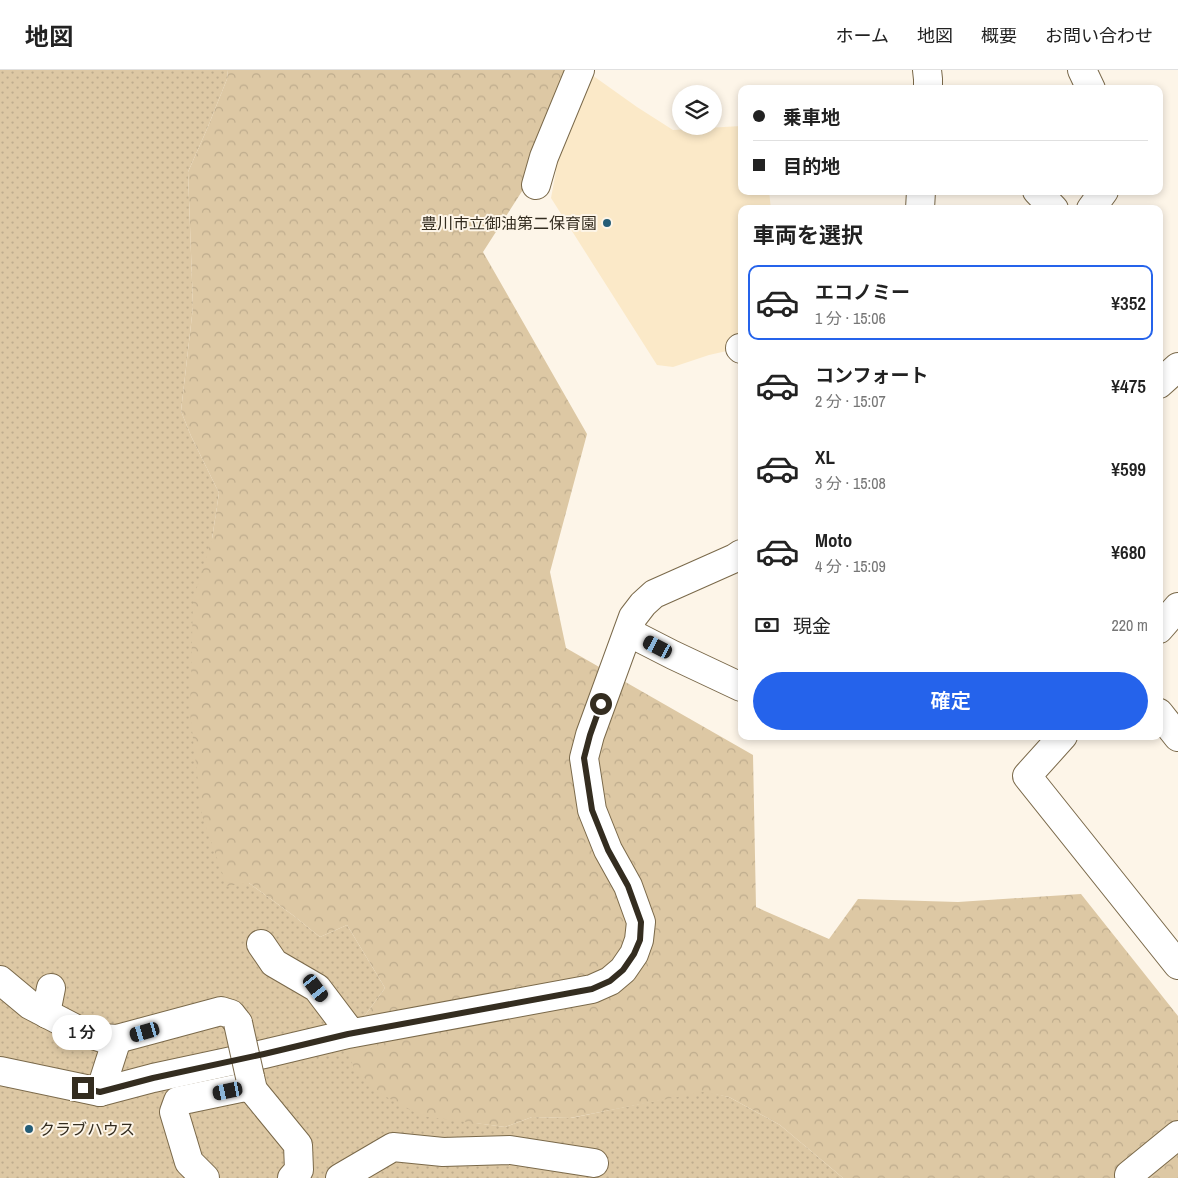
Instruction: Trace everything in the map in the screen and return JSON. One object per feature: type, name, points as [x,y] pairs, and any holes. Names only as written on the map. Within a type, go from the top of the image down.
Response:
[{"type":"street","points":[[536,185],[544,157],[580,70]]},
{"type":"street","points":[[1082,70],[1089,85]]},
{"type":"street","points":[[1041,195],[1050,205]]},
{"type":"street","points":[[1163,380],[1178,367]]},
{"type":"street","points":[[0,1071],[100,1092],[153,1078],[351,1033],[592,989],[610,981],[623,970],[634,954],[640,940],[641,922],[628,886],[608,850],[592,810],[584,758],[590,735],[633,617],[643,604],[654,594],[738,556]]},
{"type":"street","points":[[1163,624],[1178,607]]},
{"type":"street","points":[[628,632],[738,686]]},
{"type":"street","points":[[1163,718],[1178,737]]},
{"type":"street","points":[[1059,740],[1027,776],[1178,965]]},
{"type":"street","points":[[262,944],[274,963],[316,988],[351,1033]]},
{"type":"street","points":[[0,980],[30,1005],[80,1032],[102,1038],[117,1039],[220,1010],[231,1014],[238,1023],[251,1084],[298,1145],[299,1170],[292,1178]]},
{"type":"street","points":[[47,1014],[51,988]]},
{"type":"street","points":[[100,1092],[117,1039]]},
{"type":"street","points":[[205,1178],[189,1162],[174,1112],[178,1101],[245,1087],[251,1084]]},
{"type":"street","points":[[1129,1175],[1178,1135]]},
{"type":"street","points":[[340,1178],[393,1147],[444,1152],[510,1150],[594,1163]]},
{"type":"shaded area","points":[[592,75],[672,129],[672,135],[722,135],[722,127],[738,126],[738,195],[769,195],[771,205],[738,205],[738,348],[709,355],[673,367],[657,365],[551,198],[556,171],[555,160]]},
{"type":"green space","points":[[0,70],[228,70],[227,79],[188,172],[193,307],[181,411],[219,493],[212,539],[249,883],[320,937],[347,925],[385,988],[352,1033],[476,1123],[505,1127],[532,1117],[571,1118],[703,1091],[729,1097],[780,1125],[843,1178],[0,1178]]},
{"type":"green space","points":[[228,70],[583,70],[544,157],[483,252],[587,434],[550,572],[566,648],[753,755],[756,907],[829,939],[858,899],[958,902],[1081,894],[1178,1016],[1178,1178],[843,1178],[780,1125],[729,1097],[703,1092],[570,1118],[532,1117],[505,1127],[421,1116],[383,1095],[354,1069],[349,1054],[352,1033],[385,988],[347,925],[320,937],[249,883],[227,886],[202,816],[190,713],[193,600],[212,539],[219,493],[181,411],[193,307],[188,172],[227,79]]},
{"type":"place","name":"豊川市立御油第二保育園","points":[[607,223]]},
{"type":"place","name":"クラブハウス","points":[[29,1129]]},
{"type":"route","points":[[83,1088],[100,1092],[153,1078],[348,1034],[592,989],[610,981],[623,970],[634,954],[640,940],[641,922],[628,886],[608,850],[592,810],[584,758],[601,704]]}]
